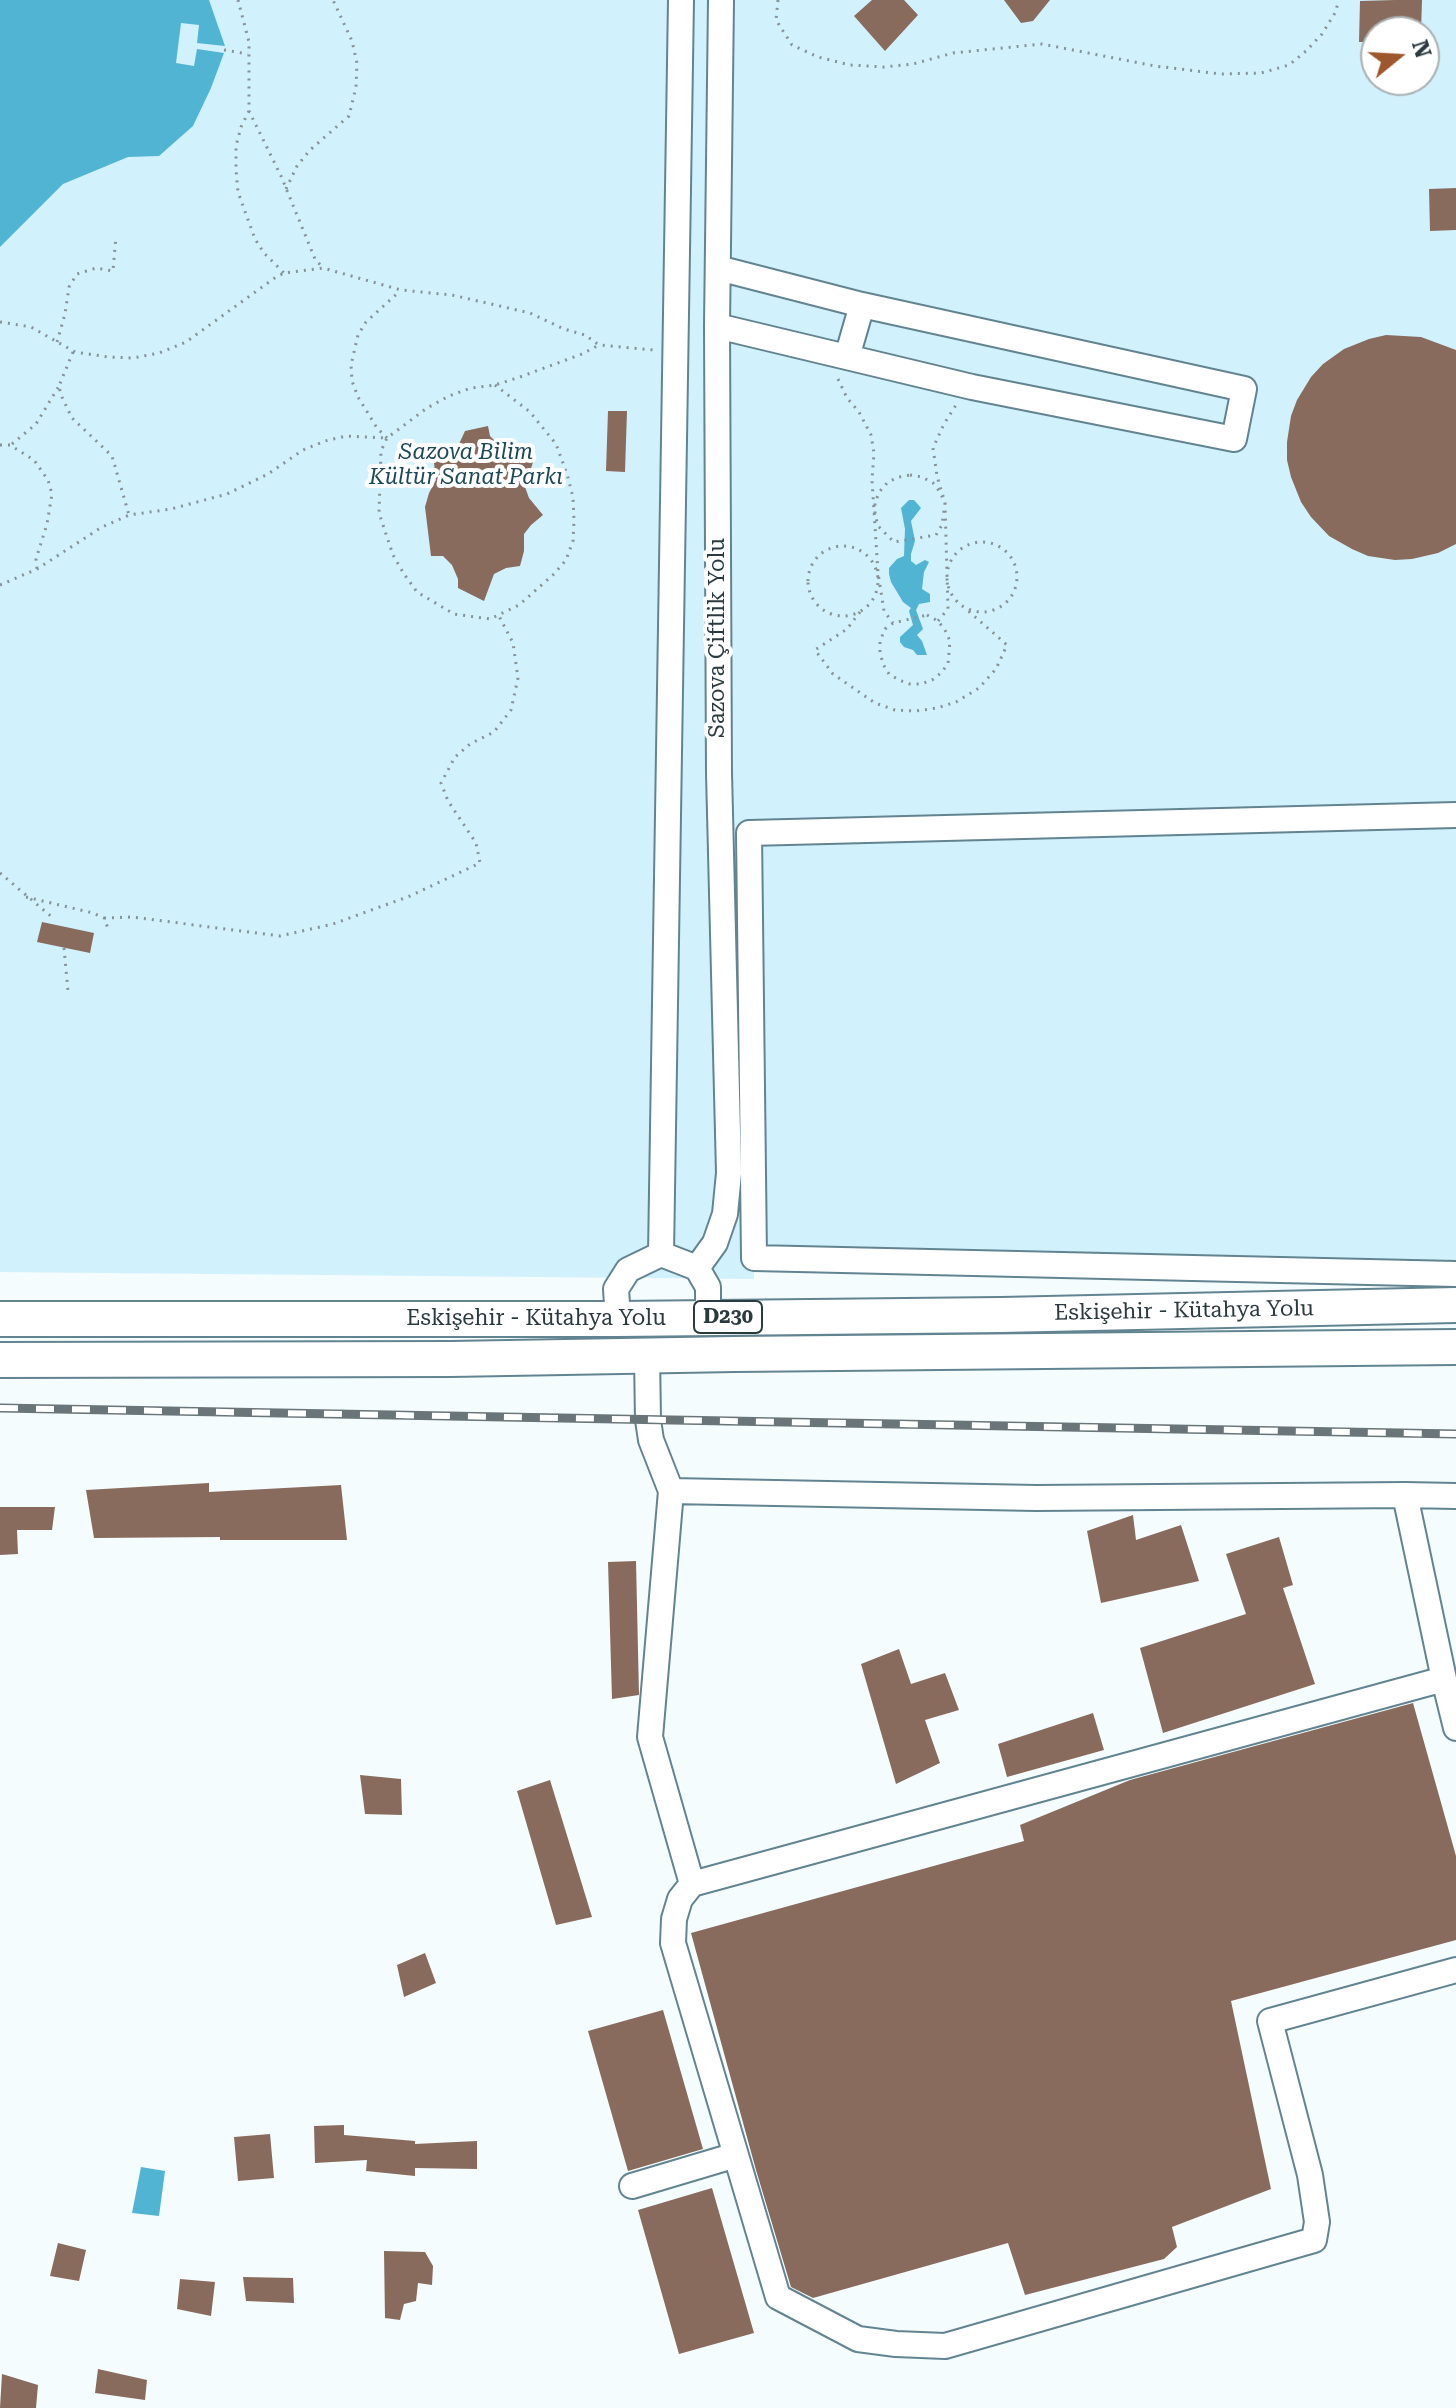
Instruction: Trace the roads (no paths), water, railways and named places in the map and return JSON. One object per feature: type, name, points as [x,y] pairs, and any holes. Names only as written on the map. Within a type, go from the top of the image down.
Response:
[{"type":"highway","name":"Eskişehir - Kütahya Yolu","points":[[0,1319],[618,1319],[1456,1305]]},
{"type":"highway","name":"Eskişehir - Kütahya Yolu","points":[[0,1360],[451,1359],[1456,1347]]},
{"type":"street","points":[[661,1254],[681,0]]},
{"type":"street","name":"Sazova Çiftlik Yolu","points":[[697,1268],[715,1243],[725,1214],[729,1173],[719,773],[717,326],[721,0]]},
{"type":"street","points":[[717,326],[972,387],[1234,439],[1244,389],[862,305],[718,268]]},
{"type":"street","points":[[847,357],[862,305]]},
{"type":"street","points":[[674,353],[717,357]]},
{"type":"street","points":[[1456,815],[749,833],[754,1258],[1456,1274]]},
{"type":"street","points":[[618,1319],[616,1289],[628,1270],[661,1254],[697,1268],[708,1287],[708,1318]]},
{"type":"street","points":[[647,1356],[649,1430],[671,1491],[650,1737],[692,1884]]},
{"type":"street","points":[[671,1491],[1036,1498],[1456,1496]]},
{"type":"street","points":[[1405,1495],[1456,1728]]},
{"type":"street","points":[[1444,1679],[692,1884],[680,1899],[674,1919],[673,1943],[778,2297],[858,2339],[945,2346],[1314,2240],[1317,2222],[1310,2175],[1270,2021],[1456,1970]]},
{"type":"street","points":[[632,2186],[736,2155]]},
{"type":"water","points":[[0,0],[209,0],[225,46],[197,43],[199,25],[181,23],[176,63],[194,66],[197,49],[224,53],[193,126],[159,156],[128,157],[63,184],[0,247]]},
{"type":"water","points":[[909,500],[914,500],[921,508],[911,521],[915,541],[911,561],[916,565],[925,560],[929,562],[922,589],[930,594],[930,602],[919,604],[916,610],[923,629],[917,635],[927,655],[917,655],[900,642],[900,637],[913,625],[911,608],[903,602],[889,574],[889,568],[904,556],[905,529],[901,508]]},
{"type":"water","points":[[141,2167],[165,2171],[159,2216],[132,2213]]},
{"type":"railway","points":[[0,1408],[1456,1434]]},
{"type":"park label","name":"Sazova Bilim Kültür Sanat Parkı","points":[[466,466]]}]
